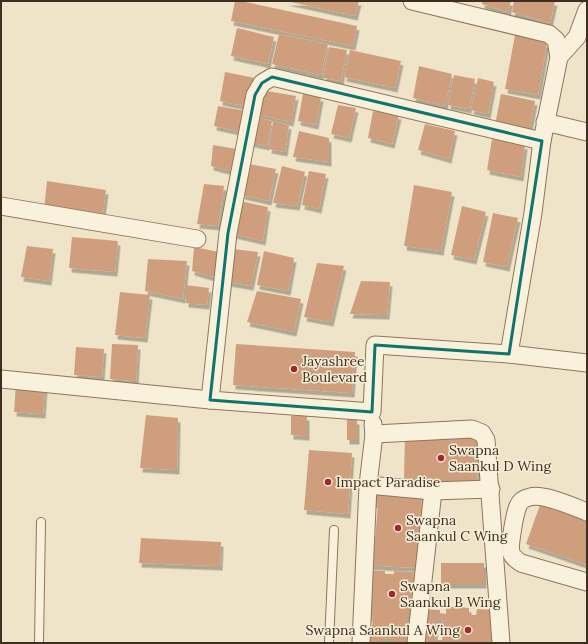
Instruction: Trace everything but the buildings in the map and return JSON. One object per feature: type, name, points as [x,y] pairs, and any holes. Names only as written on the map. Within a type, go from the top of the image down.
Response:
[{"type":"street","points":[[412,1],[549,34],[556,40],[559,57],[545,122],[533,213],[509,354]]},
{"type":"street","points":[[559,57],[577,37],[587,10]]},
{"type":"street","points":[[210,400],[228,233],[255,95],[262,83],[272,77],[542,141]]},
{"type":"street","points":[[545,122],[587,132]]},
{"type":"street","points":[[1,206],[197,239]]},
{"type":"street","points":[[361,643],[368,485],[374,434],[372,412],[375,346],[509,354],[587,363]]},
{"type":"street","points":[[1,379],[210,400],[372,412]]},
{"type":"street","points":[[374,434],[472,429],[482,433],[486,440],[491,489],[501,643]]},
{"type":"street","points":[[368,485],[433,491],[491,489]]},
{"type":"street","points":[[416,643],[433,491]]},
{"type":"street","points":[[587,512],[541,496],[531,496],[524,499],[519,505],[510,543],[511,553],[522,563],[587,582]]},
{"type":"lane","points":[[39,643],[41,522]]},
{"type":"lane","points":[[329,643],[334,530]]},
{"type":"highlighted area","points":[[272,77],[542,141],[509,354],[375,345],[372,412],[210,400],[228,233],[255,95],[262,83]]},
{"type":"place","name":"Jayashree Boulevard","points":[[294,369]]},
{"type":"place","name":"Swapna Saankul D Wing","points":[[441,458]]},
{"type":"place","name":"Impact Paradise","points":[[328,482]]},
{"type":"place","name":"Swapna Saankul C Wing","points":[[398,528]]},
{"type":"place","name":"Swapna Saankul B Wing","points":[[392,594]]},
{"type":"place","name":"Swapna Saankul A Wing","points":[[468,630]]}]
